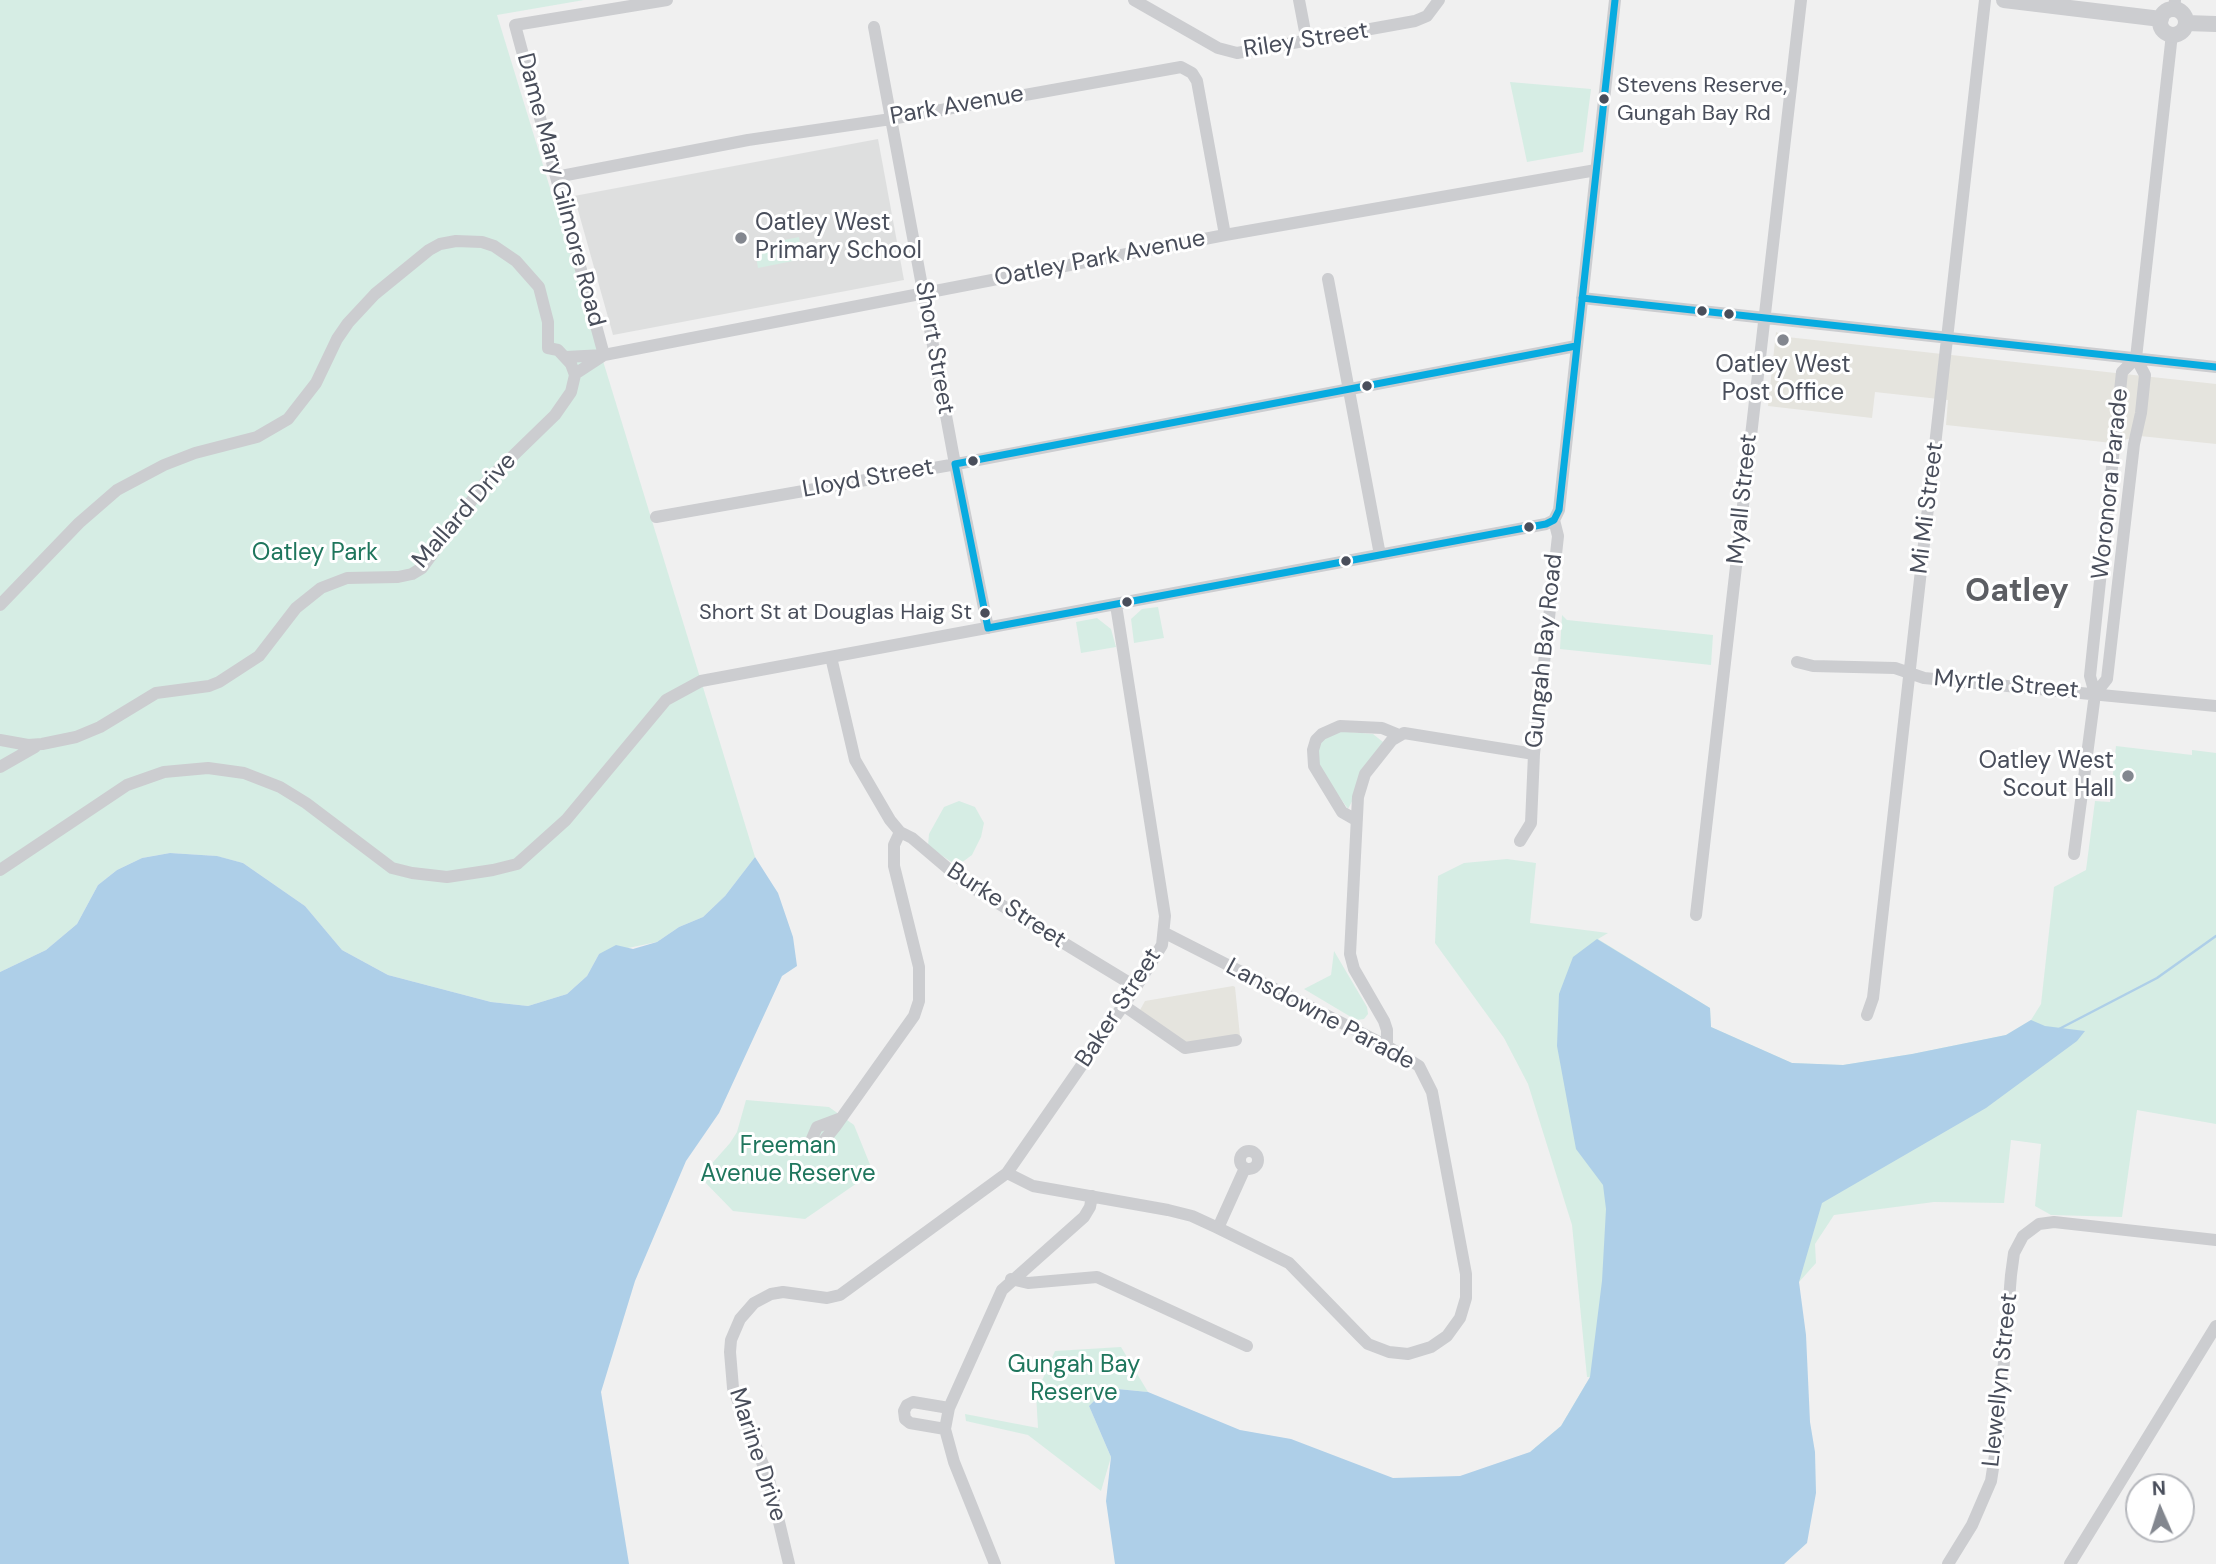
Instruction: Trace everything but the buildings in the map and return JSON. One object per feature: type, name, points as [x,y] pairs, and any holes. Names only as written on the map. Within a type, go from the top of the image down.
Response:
[{"type":"street","name":"Dame Mary Gilmore Road","points":[[604,355],[515,25],[667,0]]},
{"type":"street","name":"Riley Street","points":[[1134,0],[1228,52],[1250,52],[1415,21],[1427,16],[1439,0]]},
{"type":"street","points":[[1299,0],[1307,42]]},
{"type":"street","name":"Gungah Bay Road","points":[[1520,841],[1531,822],[1534,754],[1558,536],[1554,520],[1559,510],[1615,0]]},
{"type":"street","name":"Myall Street","points":[[1696,915],[1801,0]]},
{"type":"street","name":"Mi Mi Street","points":[[1867,1014],[1873,998],[1985,0]]},
{"type":"street","points":[[2004,0],[2170,9],[2182,12],[2186,23],[2183,30],[2172,34],[2162,27],[2170,9]]},
{"type":"street","points":[[2186,23],[2216,24]]},
{"type":"street","name":"Short Street","points":[[874,27],[988,628]]},
{"type":"street","name":"Woronora Parade","points":[[2074,854],[2095,694],[2090,676],[2122,372],[2136,358],[2172,34]]},
{"type":"street","name":"Park Avenue","points":[[556,177],[748,140],[891,119],[1174,66],[1186,68],[1197,81],[1225,234]]},
{"type":"street","name":"Oatley Park Avenue","points":[[604,355],[1225,234],[1596,170]]},
{"type":"street","points":[[0,605],[79,523],[117,490],[164,465],[195,453],[257,437],[288,419],[316,383],[337,339],[353,317],[410,264],[440,244],[456,241],[482,242],[494,246],[516,261],[533,278],[542,294],[548,322],[548,348],[558,350],[566,357],[575,374],[604,355]]},
{"type":"street","points":[[1328,279],[1380,555]]},
{"type":"street","points":[[1582,298],[2216,367]]},
{"type":"street","name":"Lloyd Street","points":[[656,517],[955,464],[1576,346]]},
{"type":"street","points":[[566,357],[604,355]]},
{"type":"street","points":[[2095,694],[2107,679],[2134,444],[2145,375],[2136,358]]},
{"type":"street","name":"Mallard Drive","points":[[42,744],[76,737],[100,727],[156,693],[209,686],[229,677],[259,656],[305,600],[331,583],[354,577],[398,577],[412,574],[422,568],[484,484],[566,401],[575,374]]},
{"type":"street","points":[[2115,441],[2134,444]]},
{"type":"street","points":[[0,870],[127,785],[164,772],[208,768],[244,774],[280,787],[306,803],[391,868],[446,877],[493,870],[517,864],[558,828],[666,700],[701,681],[1546,524],[1554,520]]},
{"type":"street","points":[[2105,540],[2122,542]]},
{"type":"street","points":[[2098,601],[2115,603]]},
{"type":"street","name":"Baker Street","points":[[827,1298],[840,1295],[1007,1173],[1160,951],[1165,933],[1165,916],[1116,605]]},
{"type":"street","name":"Burke Street","points":[[831,657],[855,760],[890,820],[900,832],[912,838],[954,876],[1136,987]]},
{"type":"street","name":"Myrtle Street","points":[[1797,662],[1813,666],[1895,668],[1924,678],[2216,706]]},
{"type":"street","points":[[1356,820],[1342,812],[1314,766],[1313,750],[1316,740],[1322,734],[1340,726],[1382,728],[1399,735]]},
{"type":"street","points":[[1387,1046],[1384,1021],[1354,969],[1350,954],[1356,820],[1358,797],[1365,774],[1399,735],[1410,733],[1534,754]]},
{"type":"street","points":[[0,740],[28,745],[42,744]]},
{"type":"street","points":[[0,767],[42,744]]},
{"type":"street","points":[[841,1118],[914,1016],[919,1001],[919,967],[894,866],[894,845],[900,832]]},
{"type":"street","name":"Lansdowne Parade","points":[[1007,1173],[1033,1186],[1174,1211],[1218,1228],[1289,1263],[1360,1336],[1377,1348],[1398,1353],[1419,1352],[1447,1336],[1464,1309],[1467,1285],[1432,1092],[1419,1066],[1387,1046],[1165,933]]},
{"type":"street","points":[[1123,1005],[1185,1048],[1236,1040]]},
{"type":"street","points":[[1218,1228],[1245,1168]]},
{"type":"street","points":[[995,1564],[965,1493],[945,1429],[948,1408],[997,1297],[1011,1279],[1084,1217],[1092,1196]]},
{"type":"street","name":"Llewellyn Street","points":[[1948,1564],[1972,1525],[1991,1481],[1998,1436],[2014,1253],[2019,1241],[2039,1224],[2053,1222],[2216,1240]]},
{"type":"street","points":[[1011,1279],[1028,1283],[1097,1277],[1247,1346]]},
{"type":"street","name":"Marine Drive","points":[[789,1564],[769,1480],[734,1395],[730,1366],[731,1340],[747,1309],[762,1297],[783,1292],[827,1298]]},
{"type":"street","points":[[2070,1564],[2216,1326]]},
{"type":"street","points":[[945,1429],[910,1423],[905,1419],[904,1411],[907,1405],[913,1402],[948,1408]]},
{"type":"shaded area","name":"Oatley West Primary School","points":[[878,139],[904,280],[613,335],[574,196]]},
{"type":"shaded area","points":[[1776,332],[1787,337],[2216,384],[2216,444],[2140,436],[2112,443],[1946,425],[1948,400],[1875,392],[1872,418],[1768,406]]},
{"type":"shaded area","points":[[1233,986],[1240,1036],[1187,1045],[1140,1010],[1145,1001]]},
{"type":"green space","name":"Oatley Park","points":[[0,0],[584,0],[497,15],[755,857],[725,896],[703,917],[679,927],[657,942],[599,954],[587,976],[567,994],[528,1006],[491,1002],[388,975],[342,950],[305,906],[243,863],[216,856],[170,853],[142,858],[117,870],[98,885],[77,924],[46,950],[0,972]]},
{"type":"green space","points":[[1510,82],[1591,89],[1583,152],[1527,162]]},
{"type":"green space","points":[[799,237],[803,259],[758,268],[754,246]]},
{"type":"green space","points":[[1158,607],[1164,638],[1134,643],[1131,619],[1142,609]]},
{"type":"green space","points":[[1562,615],[1567,620],[1713,635],[1711,665],[1560,649]]},
{"type":"green space","points":[[1097,618],[1111,629],[1116,647],[1081,653],[1076,622]]},
{"type":"green space","points":[[1340,731],[1373,734],[1383,742],[1348,809],[1320,769],[1317,749],[1325,737]]},
{"type":"green space","points":[[2116,746],[2192,755],[2192,750],[2216,753],[2216,1124],[2137,1110],[2122,1217],[2051,1215],[2035,1206],[2041,1144],[2011,1140],[2004,1203],[1934,1202],[1834,1215],[1815,1244],[1816,1263],[1799,1282],[1530,1452],[1561,1426],[1590,1377],[1587,1377],[1572,1225],[1528,1084],[1504,1038],[1435,943],[1438,876],[1464,863],[1507,859],[1536,863],[1530,923],[1608,933],[1598,939],[1710,1008],[1711,1027],[1792,1063],[1843,1065],[1912,1054],[2006,1035],[2031,1020],[2041,1004],[2054,887],[2086,870],[2095,801],[2110,802]]},
{"type":"green space","points":[[959,801],[975,807],[984,823],[981,837],[972,855],[957,866],[928,846],[929,834],[944,807]]},
{"type":"green space","points":[[1334,951],[1367,1007],[1368,1014],[1364,1019],[1356,1020],[1304,989],[1331,975]]},
{"type":"green space","name":"Freeman Avenue Reserve","points":[[746,1100],[829,1107],[854,1125],[873,1172],[805,1219],[733,1211],[700,1177],[737,1132]]},
{"type":"green space","name":"Gungah Bay Reserve","points":[[1121,1347],[1148,1392],[1107,1388],[1089,1406],[1111,1457],[1101,1491],[1028,1435],[966,1421],[965,1414],[1038,1428],[1036,1394],[1055,1351]]},
{"type":"water","points":[[170,853],[217,856],[243,863],[305,906],[342,950],[388,975],[491,1002],[528,1006],[567,994],[587,976],[599,954],[616,945],[633,949],[657,942],[679,927],[703,917],[725,896],[755,857],[778,893],[793,937],[797,966],[782,976],[719,1113],[686,1161],[635,1281],[601,1392],[629,1564],[0,1564],[0,972],[46,950],[77,924],[98,885],[117,870],[142,858]]},
{"type":"water","points":[[1597,939],[1710,1008],[1711,1027],[1792,1063],[1843,1065],[1912,1054],[2006,1035],[2031,1020],[2045,1026],[2085,1031],[2077,1041],[1986,1108],[1822,1203],[1799,1282],[1806,1335],[1810,1422],[1815,1452],[1816,1493],[1807,1543],[1784,1564],[1115,1564],[1106,1501],[1111,1457],[1089,1406],[1107,1388],[1148,1392],[1240,1430],[1291,1439],[1393,1478],[1460,1476],[1530,1452],[1561,1426],[1590,1377],[1602,1281],[1606,1209],[1603,1185],[1576,1149],[1557,1046],[1559,994],[1573,957]]},
{"type":"waterway","points":[[2059,1029],[2157,978],[2216,936]]},
{"type":"transit line","points":[[1554,520],[1559,510],[1615,0]]},
{"type":"transit line","points":[[1582,298],[2216,367]]},
{"type":"transit line","points":[[955,464],[1576,346]]},
{"type":"transit line","points":[[955,464],[988,628]]},
{"type":"transit line","points":[[988,628],[1546,524],[1554,520]]},
{"type":"place","name":"Stevens Reserve, Gungah Bay Rd","points":[[1604,99]]},
{"type":"place","name":"Oatley West Primary School","points":[[741,238]]},
{"type":"place","name":"Oatley West Post Office","points":[[1783,340]]},
{"type":"place","name":"Short St at Douglas Haig St","points":[[985,613]]},
{"type":"place","name":"Oatley West Scout Hall","points":[[2128,776]]},
{"type":"district","name":"Oatley","points":[[2017,593]]}]
